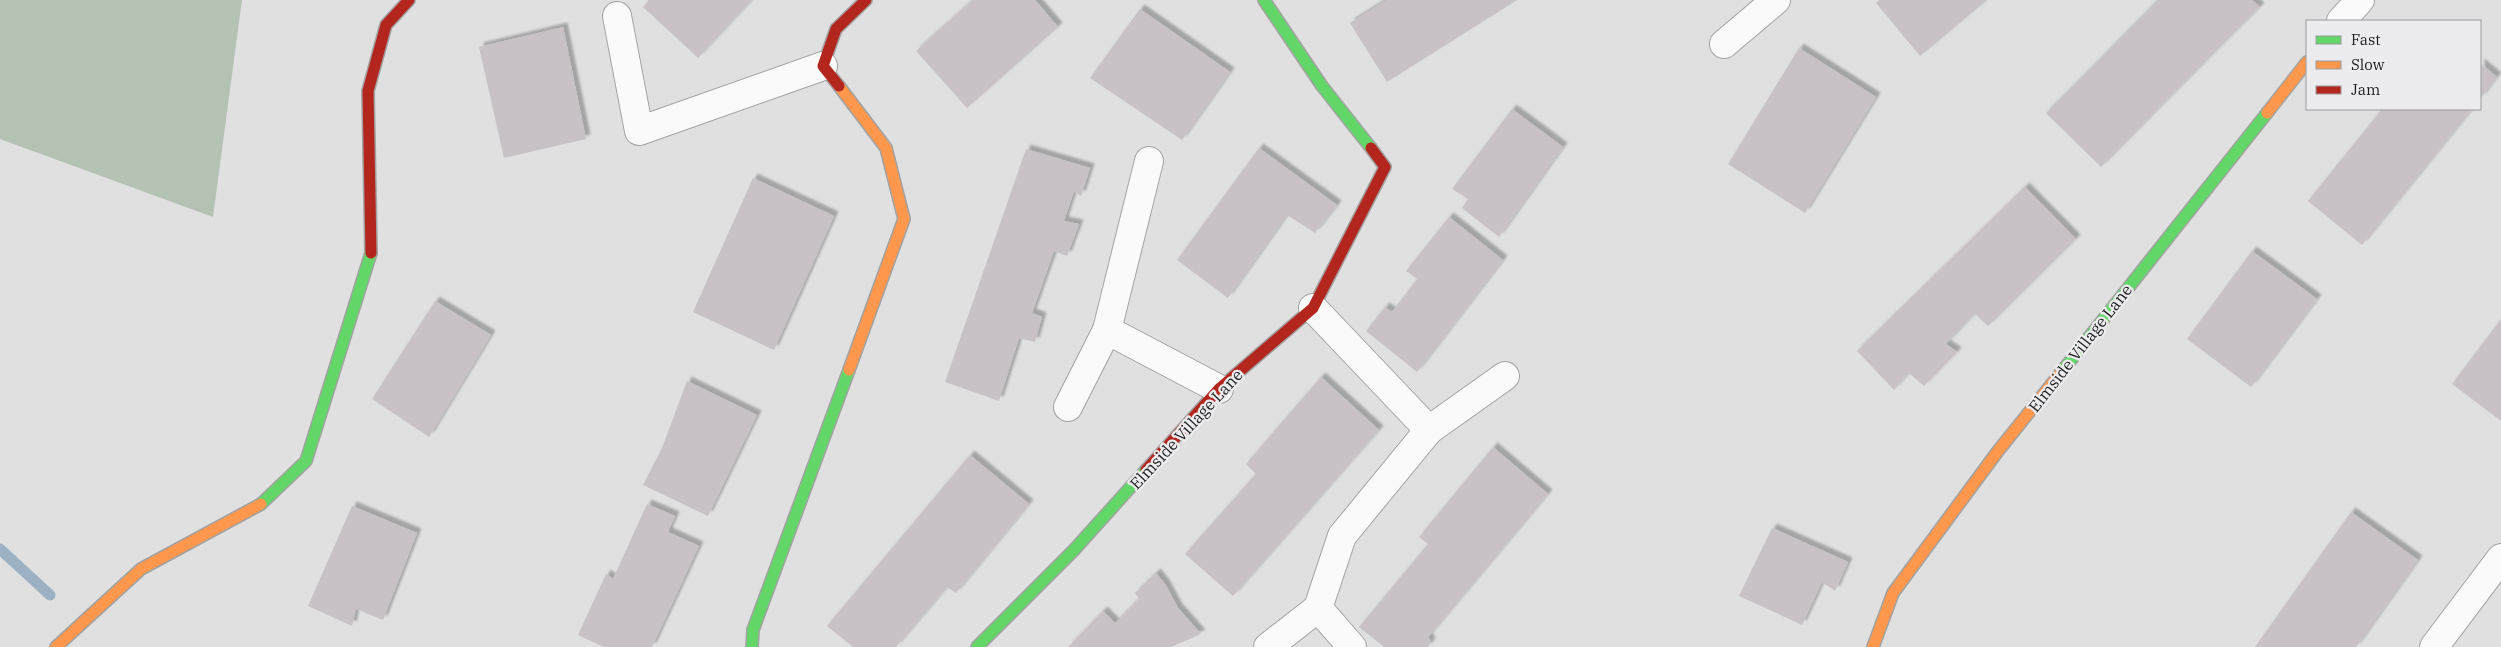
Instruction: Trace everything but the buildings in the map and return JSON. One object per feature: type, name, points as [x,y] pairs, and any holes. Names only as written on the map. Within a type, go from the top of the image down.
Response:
[{"type":"street","points":[[56,647],[141,569],[266,501],[306,461],[372,248],[368,92],[386,25],[409,0]]},
{"type":"street","points":[[823,66],[836,29],[866,0]]},
{"type":"street","name":"Elmside Village Lane","points":[[977,647],[1074,550],[1219,389],[1313,308],[1386,167],[1322,86],[1264,0]]},
{"type":"street","points":[[1724,44],[1776,0]]},
{"type":"street","points":[[2342,20],[2360,0]]},
{"type":"street","points":[[617,16],[639,131],[823,66]]},
{"type":"street","name":"Elmside Village Lane","points":[[1873,647],[1894,593],[1992,459],[2306,63]]},
{"type":"street","points":[[752,647],[753,630],[904,219],[886,148],[823,66]]},
{"type":"street","points":[[1068,407],[1107,330],[1149,161]]},
{"type":"street","points":[[1313,308],[1429,430]]},
{"type":"street","points":[[1107,330],[1219,389]]},
{"type":"street","points":[[1268,647],[1318,608],[1342,536],[1429,430],[1504,376]]},
{"type":"street","points":[[2434,647],[2501,558]]},
{"type":"street","points":[[1318,608],[1352,647]]},
{"type":"green space","points":[[0,0],[242,0],[213,217],[0,139]]},
{"type":"waterway","points":[[0,549],[50,595]]},
{"type":"traffic: fast","points":[[1264,0],[1322,86],[1371,148]]},
{"type":"traffic: fast","points":[[2063,370],[2267,113]]},
{"type":"traffic: fast","points":[[261,504],[306,461],[371,253]]},
{"type":"traffic: fast","points":[[752,647],[753,630],[849,370]]},
{"type":"traffic: fast","points":[[977,647],[1074,550],[1146,470]]},
{"type":"traffic: slow","points":[[2267,113],[2306,63]]},
{"type":"traffic: slow","points":[[839,86],[886,148],[904,219],[849,370]]},
{"type":"traffic: slow","points":[[1873,647],[1893,593],[1998,451],[2063,370]]},
{"type":"traffic: slow","points":[[56,647],[141,569],[261,504]]},
{"type":"traffic: jam","points":[[371,253],[368,91],[386,25],[409,0]]},
{"type":"traffic: jam","points":[[839,86],[823,66],[836,29],[866,0]]},
{"type":"traffic: jam","points":[[1146,470],[1219,389],[1313,308],[1385,167],[1371,148]]}]
